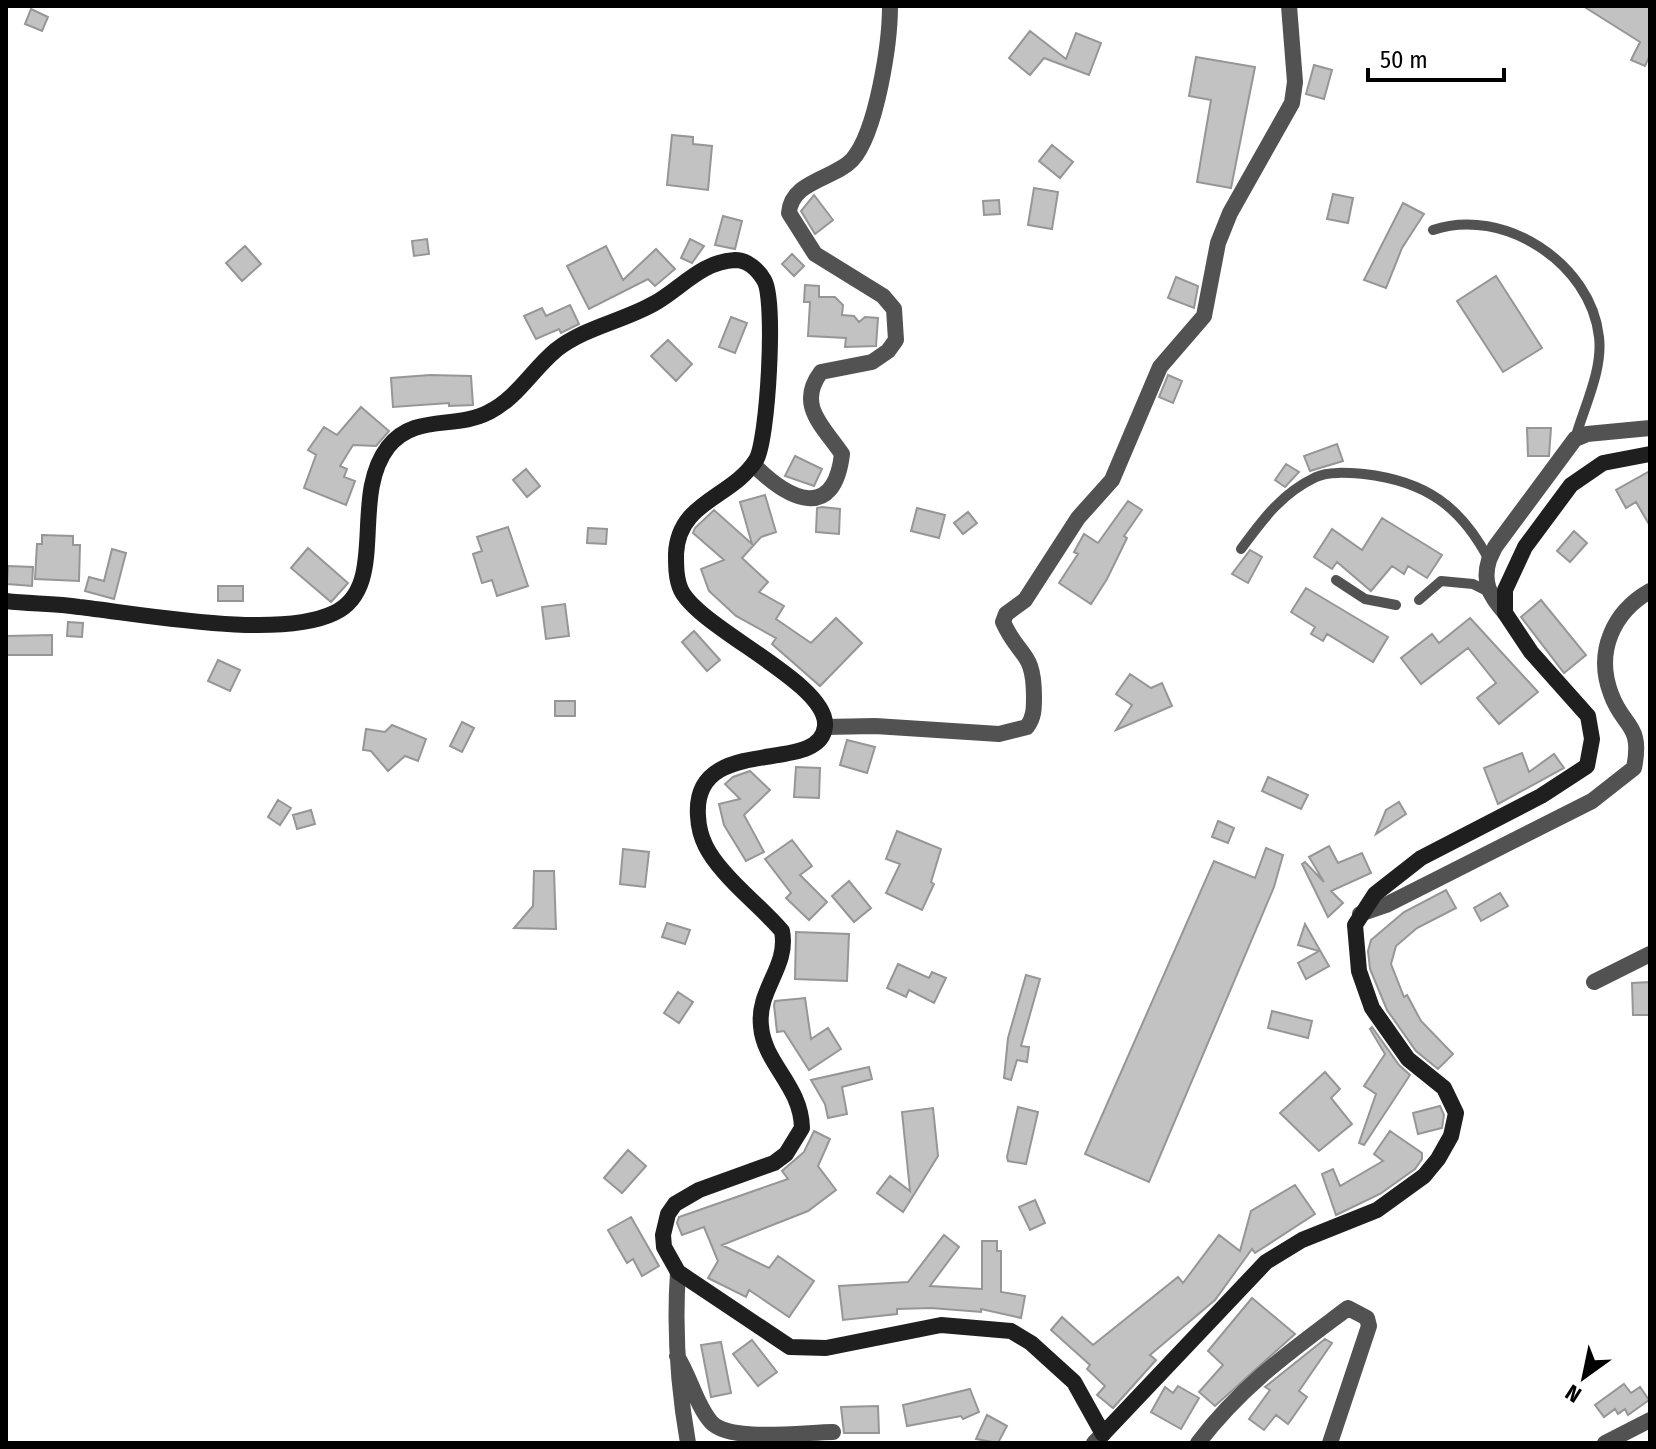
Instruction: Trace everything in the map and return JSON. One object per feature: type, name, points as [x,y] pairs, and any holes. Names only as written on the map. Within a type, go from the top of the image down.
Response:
[{"type":"street","points":[[754,465],[770,481],[794,496],[816,499],[830,493],[839,478],[842,454],[811,412],[812,383],[821,372],[872,362],[888,351],[896,340],[894,309],[883,296],[815,254],[789,213],[796,195],[852,160],[859,149],[881,84],[890,35],[890,6]]},
{"type":"street","points":[[1289,6],[1295,82],[1292,103],[1230,213],[1218,243],[1204,316],[1160,367],[1112,480],[1078,518],[1025,600],[1006,614],[1003,622],[1034,669],[1033,718],[1027,727],[999,734],[875,726],[825,727],[807,749],[760,756],[716,771],[702,789],[697,805],[702,841],[710,856],[782,931],[785,947],[781,964],[766,988],[761,1024],[763,1040],[796,1094],[802,1128],[786,1154],[774,1163],[691,1193],[675,1204],[668,1214],[663,1235],[664,1247],[678,1272],[790,1347],[826,1348],[941,1325],[1011,1331],[1031,1343],[1074,1382],[1101,1440],[1266,1262],[1302,1240],[1353,1222],[1387,1203],[1424,1176],[1451,1136],[1456,1113],[1444,1088],[1394,1042],[1364,993],[1354,938],[1360,914],[1375,894],[1421,858],[1541,796],[1587,766],[1592,739],[1588,716],[1531,652],[1489,592],[1485,574],[1495,547],[1575,439],[1587,434],[1650,428]]},
{"type":"street","points":[[6,601],[200,621],[277,624],[332,615],[349,603],[365,576],[368,494],[379,460],[391,443],[416,426],[484,415],[511,398],[560,347],[653,304],[695,274],[734,260],[753,268],[770,292],[767,429],[754,465],[702,503],[680,529],[676,570],[680,588],[707,620],[758,652],[815,702],[825,727]]},
{"type":"street","points":[[1505,613],[1505,590],[1515,563],[1571,485],[1603,463],[1650,454]]},
{"type":"street","points":[[1360,914],[1386,905],[1592,801],[1634,768],[1637,751],[1635,730],[1611,695],[1607,649],[1610,632],[1618,617],[1650,591]]},
{"type":"street","points":[[1594,982],[1650,954]]},
{"type":"street","points":[[678,1272],[677,1356],[688,1443]]},
{"type":"street","points":[[1198,1443],[1228,1404],[1254,1380],[1348,1308],[1367,1318],[1369,1326],[1330,1443]]},
{"type":"street","points":[[677,1356],[709,1421],[719,1429],[753,1434],[833,1432]]},
{"type":"street","points":[[1605,1443],[1650,1420]]},
{"type":"lane","points":[[1433,230],[1471,223],[1498,228],[1553,256],[1577,280],[1593,311],[1599,357],[1575,439]]},
{"type":"lane","points":[[1241,549],[1271,509],[1297,488],[1320,475],[1350,473],[1411,483],[1434,496],[1458,514],[1477,537],[1489,560]]},
{"type":"lane","points":[[1336,580],[1365,599],[1396,605]]},
{"type":"lane","points":[[1419,600],[1441,581],[1473,584],[1489,592]]},
{"type":"building","points":[[1583,6],[1650,6],[1650,55],[1645,66],[1631,60],[1640,42]]},
{"type":"building","points":[[31,9],[48,17],[42,31],[25,24]]},
{"type":"building","points":[[1030,31],[1066,59],[1076,33],[1101,43],[1089,75],[1044,58],[1030,75],[1009,58]]},
{"type":"building","points":[[1196,57],[1255,67],[1231,188],[1197,182],[1211,100],[1189,96]]},
{"type":"building","points":[[1314,65],[1332,70],[1324,99],[1306,94]]},
{"type":"building","points":[[672,135],[693,137],[693,144],[712,146],[708,190],[667,185]]},
{"type":"building","points":[[1052,145],[1073,162],[1060,178],[1039,161]]},
{"type":"building","points":[[1034,188],[1058,192],[1052,229],[1028,225]]},
{"type":"building","points":[[1333,194],[1353,198],[1348,223],[1327,219]]},
{"type":"building","points":[[814,195],[833,220],[815,234],[801,211]]},
{"type":"building","points":[[999,200],[1000,214],[984,215],[983,201]]},
{"type":"building","points":[[1403,203],[1424,214],[1402,248],[1386,288],[1364,280]]},
{"type":"building","points":[[723,216],[742,221],[735,249],[715,245]]},
{"type":"building","points":[[427,239],[429,254],[414,256],[412,241]]},
{"type":"building","points":[[690,239],[704,246],[692,263],[681,258]]},
{"type":"building","points":[[245,246],[261,264],[242,281],[226,263]]},
{"type":"building","points":[[606,246],[623,280],[656,249],[675,269],[655,286],[648,279],[589,309],[567,266]]},
{"type":"building","points":[[792,254],[804,266],[794,276],[782,264]]},
{"type":"building","points":[[1496,276],[1542,348],[1503,372],[1457,301]]},
{"type":"building","points":[[1176,277],[1198,286],[1194,308],[1168,298]]},
{"type":"building","points":[[805,285],[819,286],[819,297],[835,297],[843,305],[842,315],[854,316],[859,322],[865,317],[878,318],[876,346],[845,347],[846,338],[808,336],[810,302],[804,302]]},
{"type":"building","points":[[570,305],[579,324],[561,333],[559,329],[536,339],[524,316],[542,308],[546,316]]},
{"type":"building","points":[[731,317],[747,323],[735,353],[719,347]]},
{"type":"building","points":[[668,340],[692,364],[676,381],[651,356]]},
{"type":"building","points":[[1168,375],[1182,381],[1173,403],[1159,397]]},
{"type":"building","points":[[471,376],[473,405],[449,406],[449,403],[393,407],[391,378]]},
{"type":"building","points":[[361,407],[389,431],[376,446],[353,445],[340,466],[347,469],[344,477],[355,481],[346,505],[304,488],[316,455],[308,450],[324,427],[337,435]]},
{"type":"building","points":[[1527,428],[1551,428],[1549,456],[1528,456]]},
{"type":"building","points":[[1337,444],[1343,461],[1310,471],[1304,456]]},
{"type":"building","points":[[795,456],[822,469],[814,486],[785,476]]},
{"type":"building","points":[[1286,464],[1299,472],[1285,487],[1275,480]]},
{"type":"building","points":[[526,469],[540,486],[527,497],[513,480]]},
{"type":"building","points":[[1650,471],[1650,526],[1636,502],[1626,508],[1616,490]]},
{"type":"building","points":[[765,495],[776,532],[761,537],[742,558],[768,582],[759,592],[784,606],[776,619],[811,643],[836,618],[862,643],[820,686],[772,644],[776,638],[736,616],[709,591],[701,569],[724,560],[693,533],[695,528],[714,510],[752,544],[740,502]]},
{"type":"building","points":[[1128,501],[1142,510],[1124,536],[1127,538],[1091,604],[1059,583],[1078,554],[1074,552],[1084,534],[1098,543]]},
{"type":"building","points":[[817,508],[840,509],[839,534],[816,532]]},
{"type":"building","points":[[917,508],[945,515],[939,538],[911,531]]},
{"type":"building","points":[[968,512],[977,523],[963,534],[954,523]]},
{"type":"building","points":[[1382,518],[1442,555],[1427,578],[1408,566],[1404,574],[1392,566],[1371,591],[1337,562],[1332,569],[1314,557],[1332,529],[1362,550]]},
{"type":"building","points":[[508,527],[528,586],[497,596],[492,580],[482,583],[473,554],[482,551],[477,537]]},
{"type":"building","points":[[588,528],[607,529],[606,544],[587,543]]},
{"type":"building","points":[[1574,531],[1587,543],[1570,562],[1557,551]]},
{"type":"building","points":[[42,535],[73,536],[73,545],[80,545],[79,581],[35,579],[37,544],[42,544]]},
{"type":"building","points":[[308,548],[348,583],[331,602],[291,568]]},
{"type":"building","points":[[112,549],[126,553],[114,599],[85,591],[89,577],[104,581]]},
{"type":"building","points":[[1250,550],[1262,557],[1248,583],[1232,574]]},
{"type":"building","points":[[8,566],[33,567],[32,586],[7,584]]},
{"type":"building","points":[[218,586],[243,586],[243,601],[218,601]]},
{"type":"building","points":[[1306,588],[1388,637],[1373,662],[1327,634],[1323,641],[1311,634],[1315,627],[1291,612]]},
{"type":"building","points":[[1541,600],[1586,655],[1564,673],[1521,617]]},
{"type":"building","points":[[565,604],[569,636],[546,639],[542,607]]},
{"type":"building","points":[[1470,618],[1538,692],[1499,724],[1477,698],[1496,683],[1468,648],[1421,684],[1401,658],[1432,634],[1439,643]]},
{"type":"building","points":[[68,622],[83,623],[82,637],[67,636]]},
{"type":"building","points":[[694,631],[720,660],[707,671],[682,642]]},
{"type":"building","points":[[52,635],[52,655],[6,655],[6,636]]},
{"type":"building","points":[[218,660],[240,670],[230,691],[208,681]]},
{"type":"building","points":[[1130,674],[1151,688],[1162,683],[1172,706],[1116,730],[1132,705],[1116,694]]},
{"type":"building","points":[[555,701],[575,701],[575,716],[555,716]]},
{"type":"building","points":[[462,722],[474,728],[462,752],[450,746]]},
{"type":"building","points":[[392,725],[426,739],[418,761],[405,756],[388,771],[371,751],[363,750],[366,729],[385,732]]},
{"type":"building","points":[[847,740],[875,747],[867,773],[840,765]]},
{"type":"building","points":[[1522,753],[1529,772],[1554,754],[1564,768],[1498,804],[1484,768]]},
{"type":"building","points":[[796,767],[820,768],[819,798],[794,797]]},
{"type":"building","points":[[750,771],[770,790],[744,815],[764,852],[746,861],[724,825],[719,804],[740,799],[725,784],[733,777]]},
{"type":"building","points":[[1268,777],[1308,795],[1301,809],[1262,791]]},
{"type":"building","points":[[278,800],[291,808],[280,825],[268,817]]},
{"type":"building","points":[[1399,802],[1406,814],[1376,834],[1386,810]]},
{"type":"building","points":[[311,810],[315,824],[297,829],[293,815]]},
{"type":"building","points":[[1218,821],[1234,828],[1228,843],[1212,837]]},
{"type":"building","points":[[897,831],[941,849],[931,882],[934,884],[922,910],[886,893],[900,864],[886,859]]},
{"type":"building","points":[[792,840],[812,866],[800,875],[827,902],[809,920],[786,898],[791,893],[765,859]]},
{"type":"building","points":[[1329,846],[1338,863],[1362,853],[1371,873],[1331,891],[1343,903],[1328,917],[1302,864],[1305,862],[1324,882],[1309,857]]},
{"type":"building","points":[[1266,848],[1283,855],[1274,887],[1149,1182],[1085,1154],[1214,861],[1255,878]]},
{"type":"building","points":[[623,849],[649,852],[645,887],[620,884]]},
{"type":"building","points":[[534,871],[554,871],[556,929],[514,928],[533,906]]},
{"type":"building","points":[[849,881],[871,908],[854,922],[832,896]]},
{"type":"building","points":[[1446,890],[1456,908],[1417,928],[1396,946],[1391,964],[1404,997],[1407,995],[1421,1021],[1453,1054],[1438,1069],[1416,1051],[1387,1010],[1370,969],[1368,951],[1371,940],[1404,912]]},
{"type":"building","points":[[1500,893],[1508,906],[1481,921],[1474,908]]},
{"type":"building","points":[[667,923],[690,930],[685,944],[662,937]]},
{"type":"building","points":[[1305,924],[1329,966],[1306,979],[1298,963],[1319,951],[1298,945]]},
{"type":"building","points":[[796,932],[849,934],[847,981],[795,979]]},
{"type":"building","points":[[898,964],[929,978],[932,972],[946,978],[934,1003],[909,990],[906,997],[887,988]]},
{"type":"building","points":[[1026,975],[1040,979],[1021,1046],[1029,1047],[1027,1062],[1017,1060],[1011,1080],[1004,1078],[1008,1038]]},
{"type":"building","points":[[1650,982],[1650,1015],[1633,1015],[1632,983]]},
{"type":"building","points":[[678,992],[693,1002],[679,1023],[664,1013]]},
{"type":"building","points":[[805,998],[811,1039],[828,1028],[841,1049],[809,1070],[784,1031],[777,1032],[774,1005],[775,1001]]},
{"type":"building","points":[[1272,1011],[1312,1021],[1308,1038],[1268,1028]]},
{"type":"building","points":[[1372,1027],[1399,1065],[1410,1075],[1364,1145],[1359,1143],[1376,1094],[1364,1086],[1385,1054],[1370,1029]]},
{"type":"building","points":[[869,1067],[872,1079],[842,1087],[847,1114],[828,1118],[825,1104],[811,1080]]},
{"type":"building","points":[[1325,1072],[1340,1089],[1331,1098],[1352,1124],[1319,1151],[1280,1113]]},
{"type":"building","points":[[1440,1106],[1444,1115],[1442,1128],[1418,1134],[1413,1113]]},
{"type":"building","points":[[1018,1107],[1038,1112],[1026,1164],[1008,1161],[1007,1157]]},
{"type":"building","points":[[933,1108],[938,1156],[903,1212],[877,1193],[890,1176],[910,1191],[902,1112]]},
{"type":"building","points":[[814,1131],[830,1139],[818,1166],[836,1190],[808,1211],[722,1245],[769,1268],[778,1256],[814,1281],[789,1317],[749,1290],[746,1297],[708,1278],[718,1261],[704,1227],[682,1235],[677,1223],[679,1217],[788,1179],[782,1171],[804,1152]]},
{"type":"building","points":[[1390,1131],[1422,1153],[1422,1159],[1415,1169],[1380,1194],[1336,1215],[1322,1174],[1333,1169],[1340,1186],[1383,1161],[1374,1154]]},
{"type":"building","points":[[628,1150],[646,1166],[622,1193],[604,1178]]},
{"type":"building","points":[[1295,1185],[1315,1214],[1255,1253],[1252,1249],[1215,1300],[1150,1355],[1156,1360],[1113,1408],[1097,1395],[1105,1386],[1087,1369],[1090,1365],[1051,1330],[1062,1317],[1093,1345],[1178,1277],[1183,1283],[1219,1235],[1240,1251],[1251,1211]]},
{"type":"building","points":[[1035,1200],[1045,1223],[1030,1230],[1019,1207]]},
{"type":"building","points":[[631,1217],[659,1266],[642,1276],[633,1259],[627,1263],[608,1230]]},
{"type":"building","points":[[944,1235],[959,1247],[930,1286],[982,1289],[982,1241],[997,1241],[997,1251],[1001,1251],[1001,1292],[1025,1296],[1021,1318],[981,1309],[981,1312],[931,1308],[897,1309],[897,1314],[843,1320],[839,1286],[908,1282]]},
{"type":"building","points":[[1252,1298],[1295,1334],[1215,1406],[1199,1392],[1223,1365],[1208,1351]]},
{"type":"building","points":[[1325,1339],[1332,1343],[1299,1391],[1307,1397],[1288,1424],[1276,1415],[1264,1430],[1249,1419],[1270,1390],[1265,1387]]},
{"type":"building","points":[[752,1340],[777,1372],[758,1386],[733,1354]]},
{"type":"building","points":[[721,1342],[731,1393],[711,1397],[701,1345]]},
{"type":"building","points":[[1624,1384],[1631,1393],[1640,1387],[1649,1400],[1628,1415],[1625,1409],[1618,1414],[1615,1409],[1604,1417],[1595,1405]]},
{"type":"building","points":[[1178,1386],[1199,1398],[1181,1429],[1151,1412],[1165,1387],[1173,1393]]},
{"type":"building","points":[[970,1389],[979,1412],[963,1419],[961,1416],[907,1426],[903,1405]]},
{"type":"building","points":[[878,1406],[879,1433],[844,1433],[841,1407]]},
{"type":"building","points":[[987,1415],[1007,1426],[998,1443],[976,1439]]}]
